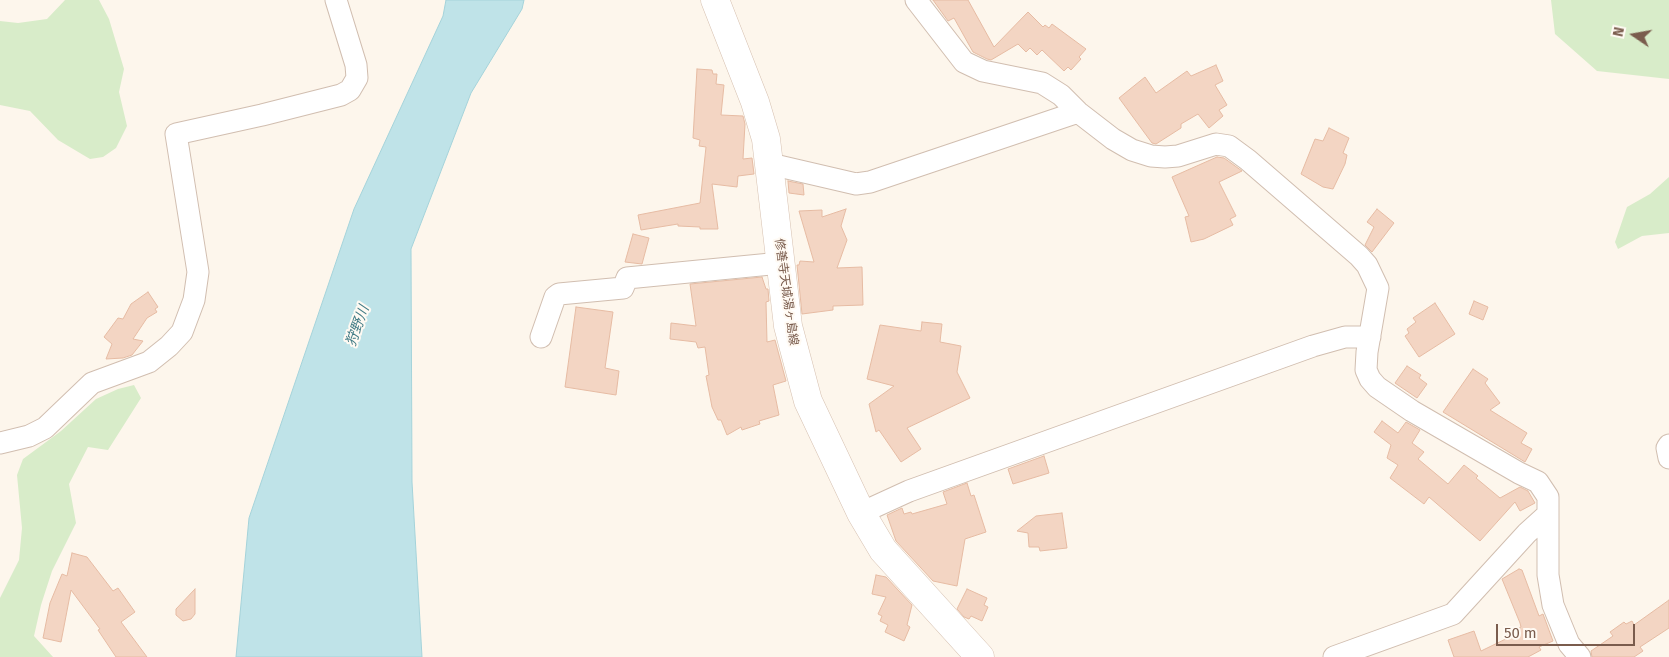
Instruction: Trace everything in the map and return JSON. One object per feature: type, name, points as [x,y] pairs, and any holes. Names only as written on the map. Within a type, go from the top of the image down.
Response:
[{"type":"main road","name":"修善寺天城湯ヶ島線","points":[[715,0],[755,102],[766,139],[788,326],[803,388],[836,463],[883,550],[980,657]]},
{"type":"street","points":[[0,443],[29,436],[45,428],[92,383],[149,362],[169,346],[182,332],[194,300],[198,272],[176,134],[262,115],[340,95],[350,90],[357,78],[356,66],[336,0]]},
{"type":"street","points":[[916,0],[964,62],[983,71],[1042,83],[1061,95],[1078,112],[1113,139],[1132,150],[1151,156],[1178,156],[1216,144],[1223,144],[1236,151],[1367,265],[1378,288],[1366,370],[1376,387],[1412,411],[1538,482],[1548,498],[1548,576],[1553,605],[1569,644],[1580,657]]},
{"type":"street","points":[[770,164],[856,184],[870,182],[1078,112]]},
{"type":"street","points":[[541,337],[555,297],[559,294],[623,288],[627,278],[781,263]]},
{"type":"street","points":[[861,512],[908,491],[1313,346],[1345,337],[1370,337]]},
{"type":"street","points":[[1669,445],[1667,448],[1669,458]]},
{"type":"street","points":[[1334,657],[1453,614],[1527,533],[1548,514]]},
{"type":"green space","points":[[65,0],[99,0],[109,19],[124,69],[119,92],[127,126],[116,148],[103,157],[90,159],[58,140],[30,111],[0,105],[0,21],[18,23],[47,19]]},
{"type":"green space","points":[[1551,0],[1669,0],[1669,79],[1597,71],[1555,34]]},
{"type":"green space","points":[[1669,177],[1669,233],[1642,236],[1618,249],[1615,242],[1627,207],[1650,194]]},
{"type":"green space","points":[[134,385],[141,398],[108,450],[88,447],[69,484],[76,523],[52,571],[41,605],[34,636],[53,657],[0,657],[0,598],[19,560],[22,528],[17,475],[23,459],[61,431],[96,399],[118,389]]},
{"type":"water","name":"狩野川","points":[[446,0],[524,0],[522,9],[471,93],[411,249],[412,482],[422,657],[236,657],[249,518],[354,209],[443,16]]},
{"type":"building","points":[[933,0],[968,0],[994,47],[1028,12],[1043,27],[1045,25],[1049,28],[1052,24],[1086,49],[1079,57],[1081,59],[1071,70],[1068,67],[1064,71],[1042,50],[1037,55],[1030,48],[1026,52],[1018,44],[991,60],[987,59],[973,52],[954,18],[948,21]]},
{"type":"building","points":[[1216,65],[1223,81],[1215,85],[1227,105],[1219,110],[1223,116],[1209,128],[1198,114],[1181,124],[1181,128],[1156,144],[1152,143],[1119,98],[1145,77],[1156,93],[1187,71],[1191,76]]},
{"type":"building","points":[[697,69],[712,70],[713,74],[717,74],[716,84],[724,85],[721,115],[743,116],[745,124],[743,159],[752,158],[754,174],[738,176],[737,187],[712,184],[718,229],[700,229],[700,227],[678,226],[678,224],[641,230],[638,215],[700,203],[706,147],[699,146],[700,140],[693,138]]},
{"type":"building","points":[[1329,128],[1349,138],[1343,153],[1347,155],[1345,164],[1333,189],[1323,187],[1301,174],[1315,139],[1323,141]]},
{"type":"building","points":[[1217,157],[1224,158],[1242,171],[1219,182],[1236,216],[1230,219],[1233,225],[1204,239],[1191,242],[1185,217],[1189,216],[1172,177]]},
{"type":"building","points":[[788,181],[803,184],[804,195],[789,193]]},
{"type":"building","points":[[846,209],[841,226],[847,240],[837,268],[862,267],[863,305],[833,306],[833,310],[802,314],[797,265],[799,265],[800,261],[814,262],[799,211],[822,210],[822,217]]},
{"type":"building","points":[[1377,209],[1394,223],[1372,252],[1365,245],[1374,227],[1367,222]]},
{"type":"building","points":[[633,234],[649,238],[642,264],[625,262]]},
{"type":"building","points":[[762,277],[766,289],[768,289],[769,301],[766,302],[767,342],[775,340],[786,381],[773,385],[779,415],[759,421],[760,424],[742,430],[741,427],[727,435],[721,420],[718,420],[712,407],[706,376],[709,375],[705,347],[698,348],[696,342],[670,339],[671,323],[696,326],[690,284]]},
{"type":"building","points":[[148,292],[158,307],[155,309],[157,312],[147,318],[133,339],[143,341],[132,355],[123,358],[106,359],[112,344],[104,337],[118,318],[123,319],[131,304]]},
{"type":"building","points":[[1474,301],[1488,307],[1483,320],[1469,314]]},
{"type":"building","points":[[1435,303],[1455,334],[1419,357],[1405,336],[1409,333],[1407,329],[1416,322],[1413,318]]},
{"type":"building","points":[[576,307],[613,312],[605,368],[619,371],[616,395],[565,387]]},
{"type":"building","points":[[922,322],[942,324],[940,342],[961,346],[957,372],[970,398],[907,428],[921,449],[901,462],[879,430],[876,432],[869,404],[894,386],[867,379],[880,325],[921,331]]},
{"type":"building","points":[[1407,366],[1421,375],[1419,378],[1427,384],[1417,398],[1395,383]]},
{"type":"building","points":[[1473,369],[1488,379],[1485,383],[1500,403],[1490,410],[1527,433],[1521,443],[1532,449],[1525,462],[1443,412]]},
{"type":"building","points":[[1382,421],[1398,433],[1406,422],[1420,430],[1412,443],[1424,452],[1418,459],[1448,484],[1464,465],[1500,498],[1520,487],[1528,491],[1535,503],[1520,511],[1515,502],[1480,541],[1429,497],[1424,504],[1390,478],[1398,465],[1387,458],[1391,445],[1374,432]]},
{"type":"building","points":[[1044,456],[1049,473],[1013,484],[1008,469]]},
{"type":"building","points":[[967,483],[971,496],[974,495],[986,532],[965,539],[957,586],[933,581],[896,541],[887,515],[902,508],[904,514],[911,512],[912,514],[947,504],[943,492]]},
{"type":"building","points":[[1062,513],[1067,548],[1040,551],[1039,547],[1029,547],[1028,533],[1017,531],[1036,516]]},
{"type":"building","points":[[72,553],[87,557],[113,591],[118,588],[135,612],[121,622],[147,657],[116,657],[98,630],[100,629],[71,590],[61,642],[43,638],[50,603],[62,574],[67,576]]},
{"type":"building","points":[[1519,569],[1522,570],[1539,616],[1543,614],[1553,641],[1539,647],[1541,650],[1528,657],[1454,657],[1448,640],[1474,631],[1481,651],[1516,634],[1515,630],[1521,627],[1520,623],[1502,579]]},
{"type":"building","points":[[876,575],[886,577],[912,605],[907,625],[910,627],[904,641],[885,632],[888,625],[880,621],[882,616],[878,614],[886,597],[872,594]]},
{"type":"building","points":[[195,589],[195,614],[191,619],[183,621],[176,615],[176,609]]},
{"type":"building","points":[[967,589],[987,598],[984,605],[988,607],[982,621],[971,616],[969,619],[964,617],[957,609]]},
{"type":"building","points":[[1669,600],[1669,628],[1640,647],[1643,651],[1634,657],[1592,657],[1591,651],[1613,636],[1610,632],[1624,622],[1626,624],[1632,621],[1634,625]]}]
